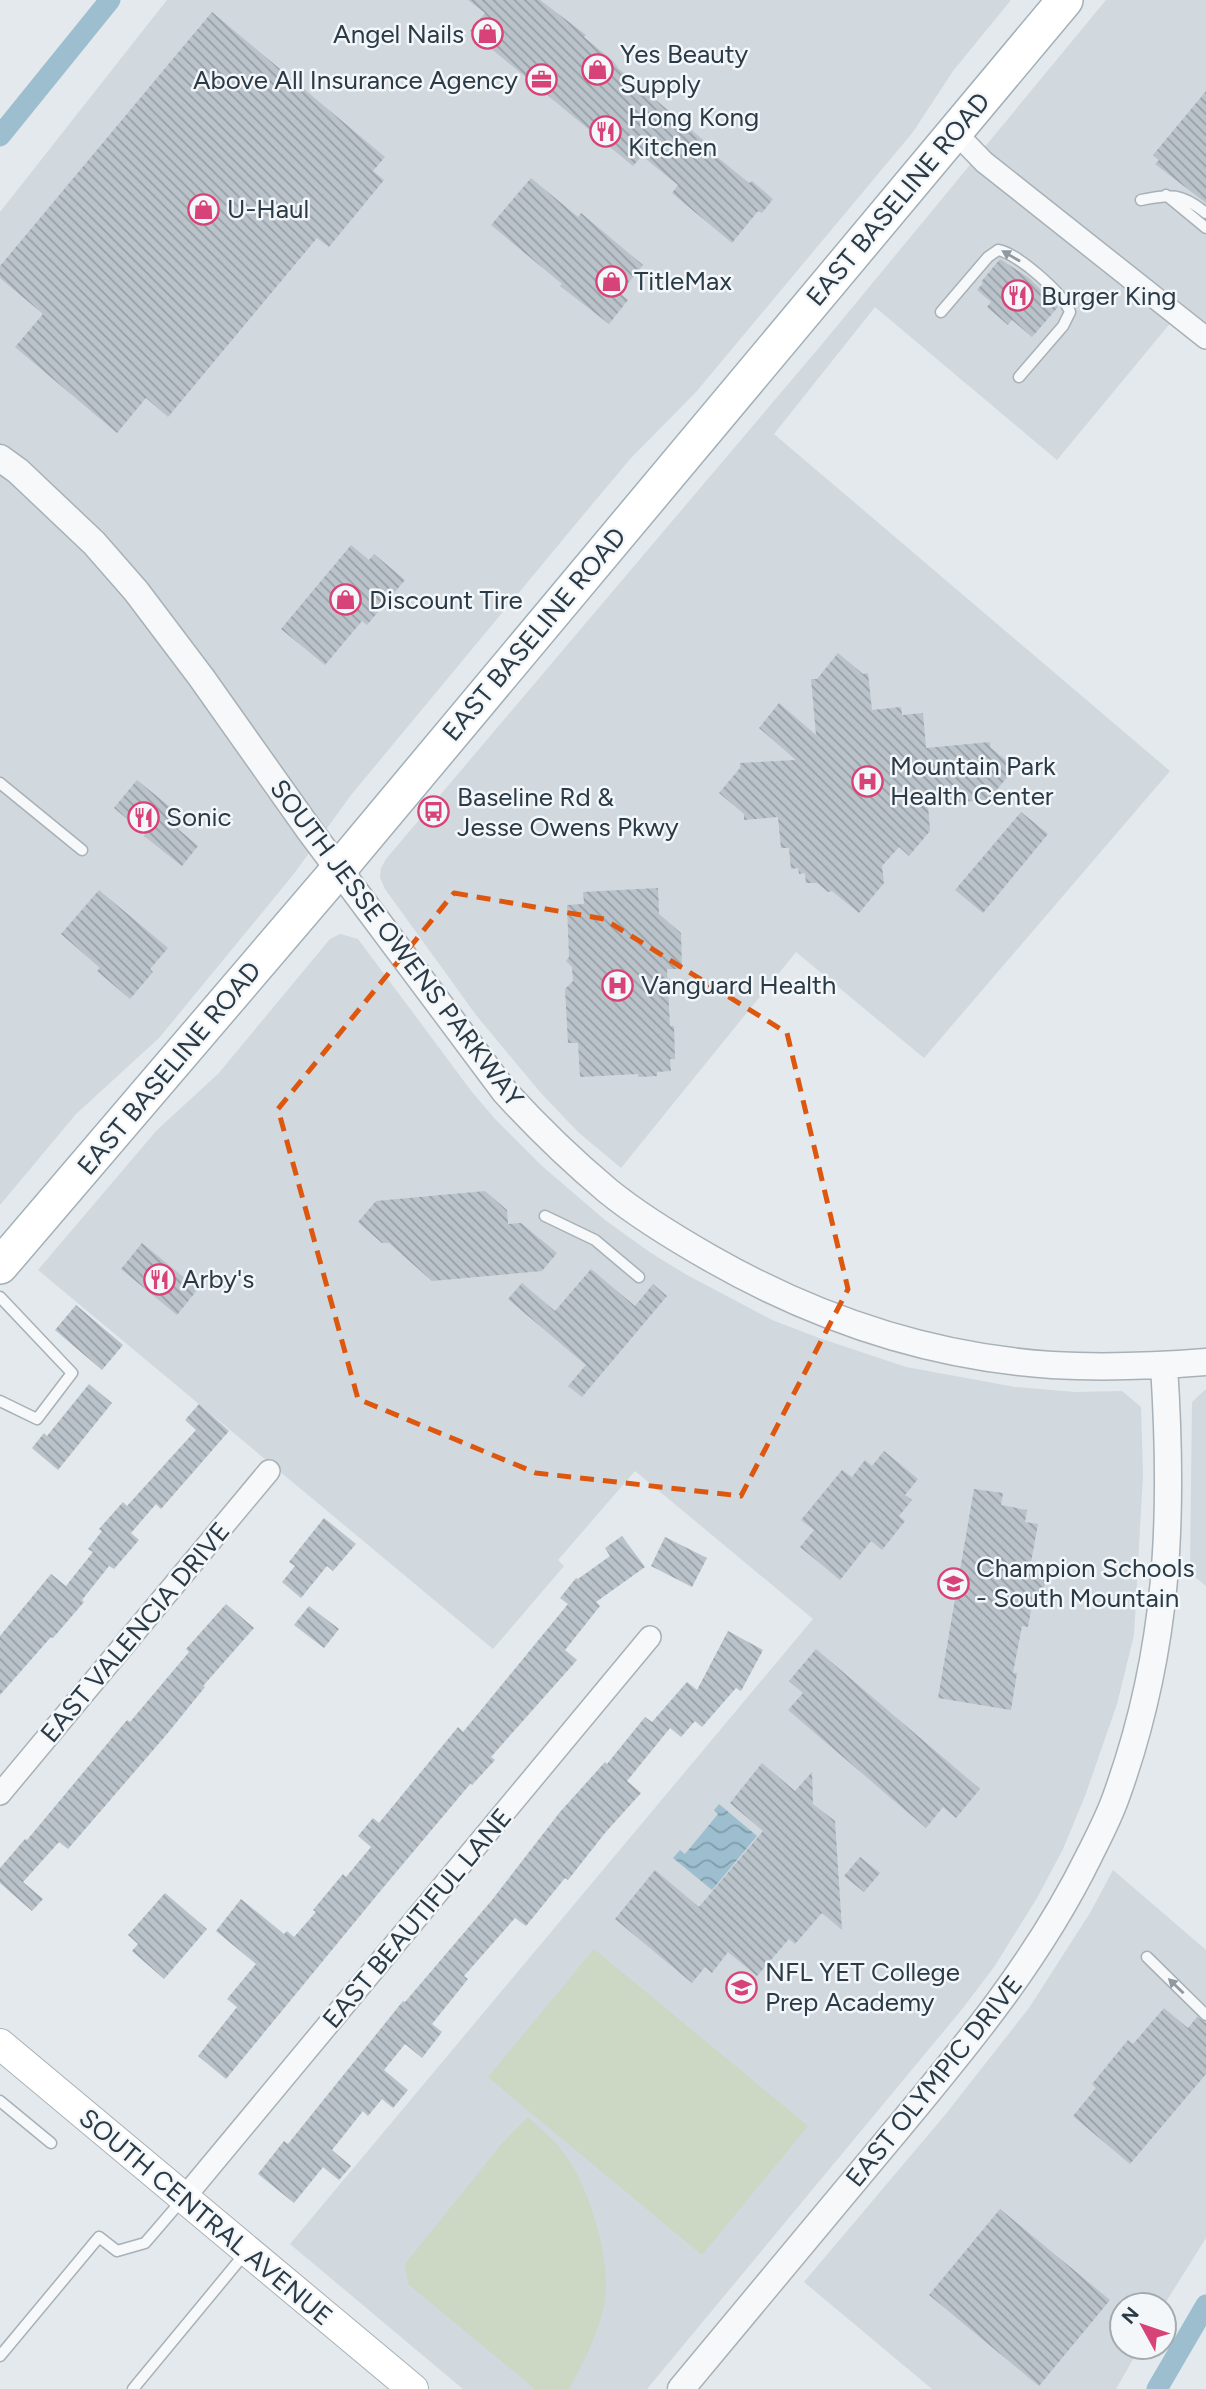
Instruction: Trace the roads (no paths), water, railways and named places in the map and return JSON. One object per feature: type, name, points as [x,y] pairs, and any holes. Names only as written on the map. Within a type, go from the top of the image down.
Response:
[{"type":"main road","name":"EAST BASELINE ROAD","points":[[0,1266],[339,869],[1065,0]]},
{"type":"main road","name":"SOUTH CENTRAL AVENUE","points":[[0,2044],[413,2389]]},
{"type":"street","points":[[954,131],[984,162],[1206,338]]},
{"type":"street","name":"SOUTH JESSE OWENS PARKWAY","points":[[0,458],[18,471],[94,542],[128,580],[486,1069],[530,1120],[609,1192],[681,1241],[747,1279],[815,1310],[904,1340],[988,1357],[1050,1365],[1114,1367],[1206,1362]]},
{"type":"street","name":"EAST OLYMPIC DRIVE","points":[[681,2389],[954,2061],[1011,1987],[1036,1952],[1070,1894],[1107,1820],[1137,1731],[1162,1615],[1169,1489],[1164,1366]]},
{"type":"street","name":"EAST VALENCIA DRIVE","points":[[0,1794],[269,1471]]},
{"type":"street","name":"EAST BEAUTIFUL LANE","points":[[184,2198],[650,1637]]},
{"type":"lane","points":[[1166,195],[1206,228]]},
{"type":"lane","points":[[1141,200],[1177,195],[1206,213]]},
{"type":"lane","points":[[941,312],[993,252],[998,250],[1012,254],[1059,294],[1070,312],[1063,326],[1019,377]]},
{"type":"lane","points":[[0,783],[82,850]]},
{"type":"lane","points":[[545,1216],[595,1240],[639,1277]]},
{"type":"lane","points":[[0,1297],[72,1373],[37,1419],[0,1401]]},
{"type":"lane","points":[[1147,1957],[1206,2015]]},
{"type":"lane","points":[[0,2101],[51,2143]]},
{"type":"lane","points":[[0,2356],[99,2237],[117,2251],[145,2243],[184,2198]]},
{"type":"lane","points":[[132,2389],[247,2251]]},
{"type":"water","points":[[719,1804],[757,1836],[712,1890],[673,1858],[680,1850],[685,1854],[718,1814],[714,1810]]},
{"type":"waterway","points":[[0,136],[110,0]]},
{"type":"waterway","points":[[1157,2389],[1206,2305]]},
{"type":"place","name":"Angel Nails","points":[[487,34]]},
{"type":"place","name":"Yes Beauty Supply","points":[[597,69]]},
{"type":"place","name":"Above All Insurance Agency","points":[[541,80]]},
{"type":"place","name":"Hong Kong Kitchen","points":[[605,132]]},
{"type":"place","name":"U-Haul","points":[[204,209]]},
{"type":"place","name":"TitleMax","points":[[611,281]]},
{"type":"place","name":"Burger King","points":[[1018,296]]},
{"type":"place","name":"Discount Tire","points":[[346,600]]},
{"type":"place","name":"Mountain Park Health Center","points":[[867,781]]},
{"type":"place","name":"Baseline Rd & Jesse Owens Pkwy","points":[[434,812]]},
{"type":"place","name":"Sonic","points":[[143,817]]},
{"type":"place","name":"Vanguard Health","points":[[618,985]]},
{"type":"place","name":"Arby's","points":[[159,1279]]},
{"type":"place","name":"Champion Schools - South Mountain","points":[[953,1583]]},
{"type":"place","name":"NFL YET College Prep Academy","points":[[742,1987]]}]
